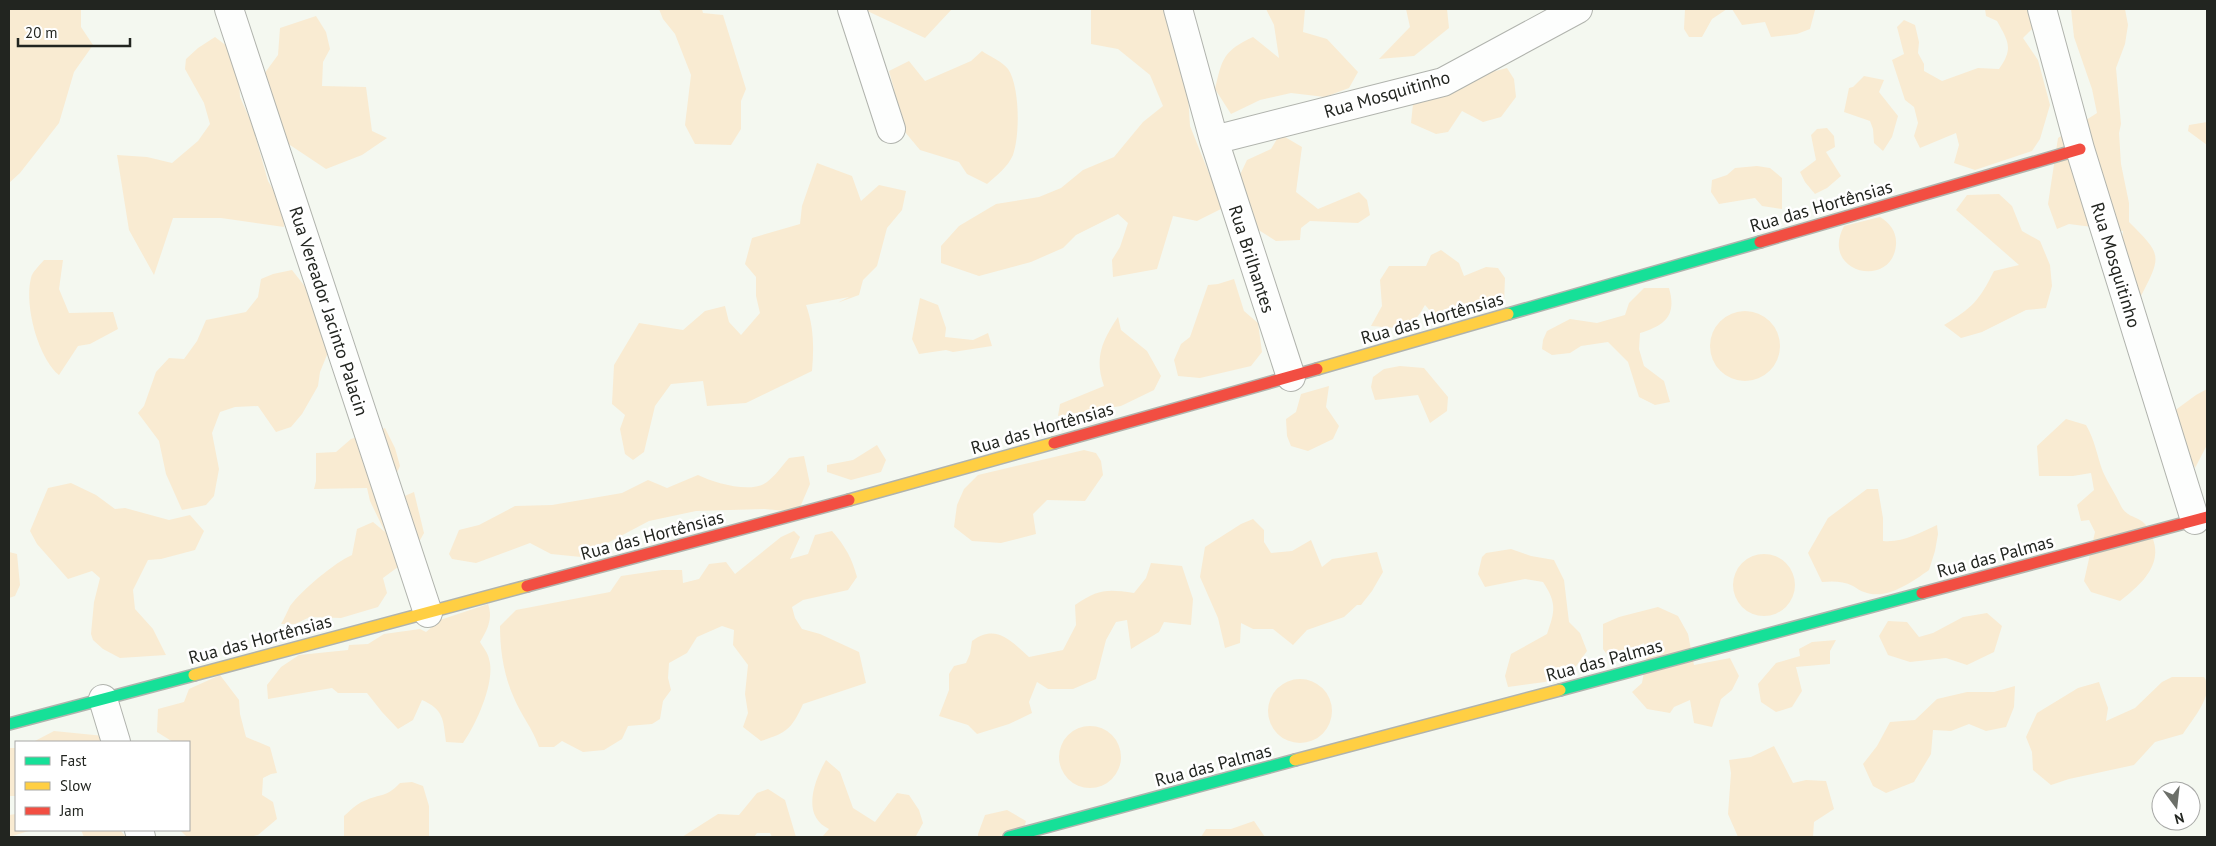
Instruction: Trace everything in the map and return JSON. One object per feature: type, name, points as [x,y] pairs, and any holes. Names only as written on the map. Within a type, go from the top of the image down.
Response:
[{"type":"street","name":"Rua Vereador Jacinto Palacin","points":[[229,9],[428,613]]},
{"type":"street","points":[[852,9],[891,129]]},
{"type":"street","name":"Rua Brilhantes","points":[[1178,9],[1214,140],[1291,377]]},
{"type":"street","name":"Rua Mosquitinho","points":[[1214,140],[1443,82],[1578,9]]},
{"type":"street","name":"Rua Mosquitinho","points":[[2042,9],[2080,149],[2201,519]]},
{"type":"street","name":"Rua das Hortênsias","points":[[9,724],[799,514],[1291,377],[2080,149]]},
{"type":"street","name":"Rua das Palmas","points":[[1009,837],[2201,519]]},
{"type":"street","points":[[103,699],[116,741]]},
{"type":"shaded area","points":[[9,9],[81,9],[81,27],[93,45],[74,72],[59,123],[20,173],[9,183]]},
{"type":"shaded area","points":[[659,9],[702,9],[703,13],[723,15],[746,89],[741,101],[741,129],[731,145],[695,144],[685,125],[691,75],[675,34],[663,19]]},
{"type":"shaded area","points":[[863,9],[952,9],[925,38]]},
{"type":"shaded area","points":[[1091,9],[1166,9],[1188,94],[1190,126],[1223,208],[1197,221],[1173,216],[1157,269],[1113,277],[1112,260],[1120,247],[1128,223],[1118,214],[1076,235],[1063,248],[1031,262],[979,276],[941,263],[941,246],[959,226],[996,204],[1039,197],[1061,188],[1083,170],[1114,157],[1143,122],[1163,106],[1150,75],[1118,49],[1091,44]]},
{"type":"shaded area","points":[[1266,9],[1305,9],[1303,32],[1327,39],[1358,72],[1349,88],[1325,97],[1291,93],[1260,100],[1231,114],[1215,89],[1225,57],[1235,47],[1253,37],[1279,58],[1274,25]]},
{"type":"shaded area","points":[[1406,9],[1447,9],[1449,28],[1414,56],[1379,59],[1410,27]]},
{"type":"shaded area","points":[[1685,9],[1727,9],[1712,19],[1702,37],[1689,37],[1684,29]]},
{"type":"shaded area","points":[[1732,9],[1815,10],[1810,29],[1797,34],[1771,37],[1765,22],[1742,25]]},
{"type":"shaded area","points":[[1985,9],[2034,9],[2034,27],[2023,38],[2038,60],[2050,105],[2040,139],[2032,151],[1975,170],[1954,163],[1959,145],[1956,133],[1920,148],[1914,136],[1918,123],[1914,107],[1905,100],[1892,60],[1904,54],[1897,27],[1904,20],[1915,25],[1919,42],[1918,53],[1924,64],[1924,71],[1942,81],[1978,68],[1999,69],[2007,55],[2008,45],[1997,21],[1986,16]]},
{"type":"shaded area","points":[[2071,9],[2125,9],[2128,25],[2125,44],[2116,68],[2121,124],[2119,133],[2121,164],[2129,203],[2129,222],[2148,242],[2155,256],[2153,272],[2141,296],[2121,251],[2123,231],[2069,224],[2057,229],[2048,204],[2058,138],[2097,113],[2092,89],[2074,37]]},
{"type":"shaded area","points":[[316,16],[326,32],[330,49],[323,62],[322,86],[366,87],[372,131],[387,138],[362,155],[326,169],[287,143],[264,74],[278,55],[280,28]]},
{"type":"shaded area","points":[[215,37],[232,50],[239,79],[240,97],[252,124],[268,181],[283,206],[284,227],[221,218],[173,218],[154,275],[129,230],[117,155],[147,157],[172,163],[198,141],[210,124],[204,103],[185,69],[186,59],[198,48]]},
{"type":"shaded area","points":[[982,51],[1008,69],[1015,87],[1018,111],[1017,136],[1013,155],[1005,167],[987,184],[967,174],[959,162],[920,150],[895,120],[894,89],[889,71],[909,61],[925,81],[971,61]]},
{"type":"shaded area","points":[[1507,68],[1514,79],[1516,97],[1501,117],[1483,122],[1462,111],[1448,132],[1436,134],[1411,123],[1413,104],[1424,97],[1458,82]]},
{"type":"shaded area","points":[[1864,76],[1884,80],[1879,92],[1898,116],[1892,137],[1883,151],[1874,143],[1873,129],[1870,121],[1844,112],[1849,88],[1853,87]]},
{"type":"shaded area","points":[[2207,122],[2207,145],[2188,131],[2189,125]]},
{"type":"shaded area","points":[[1827,128],[1834,136],[1835,147],[1826,152],[1841,176],[1827,188],[1815,194],[1805,182],[1800,172],[1816,160],[1811,135],[1817,129]]},
{"type":"shaded area","points":[[1280,134],[1302,147],[1296,192],[1318,209],[1359,192],[1367,200],[1370,215],[1358,223],[1310,221],[1301,228],[1300,240],[1276,241],[1254,227],[1239,177],[1247,160],[1271,149]]},
{"type":"shaded area","points":[[817,163],[852,176],[861,201],[879,185],[906,191],[902,210],[887,228],[877,266],[863,280],[859,295],[837,303],[849,297],[806,305],[811,321],[813,338],[812,371],[746,403],[707,406],[703,381],[671,384],[655,406],[644,452],[633,460],[625,454],[620,429],[625,415],[612,404],[614,365],[639,323],[683,330],[705,311],[725,306],[729,322],[741,335],[760,313],[756,296],[756,277],[745,264],[752,238],[800,224],[802,206]]},
{"type":"shaded area","points":[[1757,166],[1770,168],[1782,178],[1782,209],[1762,206],[1755,198],[1719,204],[1711,192],[1712,180],[1727,175],[1735,168]]},
{"type":"shaded area","points":[[1999,194],[2012,206],[2022,231],[2040,241],[2050,265],[2052,286],[2046,308],[2026,310],[1982,332],[1961,338],[1944,325],[1962,314],[1974,303],[1984,290],[1994,271],[2019,265],[1956,210],[1967,195]]},
{"type":"shaded area","points":[[1880,217],[1890,225],[1894,232],[1896,245],[1892,259],[1883,268],[1871,271],[1859,270],[1848,265],[1841,255],[1839,242],[1844,226]]},
{"type":"shaded area","points":[[1441,250],[1459,263],[1464,276],[1486,267],[1498,268],[1505,278],[1504,304],[1447,319],[1432,313],[1425,305],[1409,325],[1397,328],[1371,326],[1382,306],[1380,280],[1389,266],[1426,266],[1431,255]]},
{"type":"shaded area","points":[[44,260],[63,260],[59,289],[69,313],[113,312],[118,329],[90,344],[78,346],[59,375],[51,367],[39,344],[34,330],[29,302],[31,278],[34,271]]},
{"type":"shaded area","points":[[292,270],[314,298],[329,350],[320,372],[318,386],[302,414],[291,427],[276,432],[258,406],[235,407],[220,412],[212,433],[219,469],[214,496],[206,505],[182,510],[166,474],[159,441],[138,413],[144,406],[156,372],[169,358],[184,359],[197,341],[206,320],[246,312],[258,297],[261,279]]},
{"type":"shaded area","points":[[1234,279],[1244,311],[1258,323],[1262,352],[1251,366],[1200,378],[1178,376],[1174,360],[1181,344],[1190,337],[1208,285]]},
{"type":"shaded area","points":[[1644,288],[1669,288],[1671,298],[1670,312],[1662,323],[1640,333],[1639,349],[1644,366],[1664,381],[1670,402],[1655,405],[1639,397],[1628,362],[1608,342],[1581,346],[1570,353],[1552,355],[1542,349],[1547,331],[1570,319],[1597,323],[1625,315],[1629,303]]},
{"type":"shaded area","points":[[920,298],[938,305],[946,328],[945,337],[973,340],[988,333],[992,346],[953,352],[946,350],[919,354],[912,339]]},
{"type":"shaded area","points":[[1745,311],[1758,314],[1770,321],[1777,333],[1780,346],[1777,359],[1770,371],[1758,378],[1745,381],[1732,378],[1720,371],[1713,359],[1710,346],[1713,333],[1720,321],[1732,314]]},
{"type":"shaded area","points":[[1118,317],[1121,330],[1147,351],[1161,376],[1154,390],[1121,406],[1058,416],[1060,404],[1104,386],[1100,367],[1101,350]]},
{"type":"shaded area","points":[[1400,366],[1424,368],[1448,397],[1447,411],[1430,423],[1418,395],[1375,400],[1371,387],[1373,377],[1384,369]]},
{"type":"shaded area","points":[[1329,386],[1326,407],[1339,426],[1333,439],[1308,451],[1291,446],[1287,436],[1286,419],[1296,412],[1301,394]]},
{"type":"shaded area","points":[[2207,389],[2207,445],[2195,468],[2170,414]]},
{"type":"shaded area","points":[[2066,419],[2086,425],[2094,442],[2103,472],[2123,510],[2145,524],[2152,536],[2155,558],[2152,567],[2139,585],[2120,601],[2091,592],[2084,581],[2095,532],[2089,520],[2081,521],[2077,505],[2094,490],[2091,473],[2073,476],[2039,476],[2037,446]]},
{"type":"shaded area","points":[[385,428],[395,448],[400,466],[381,506],[414,492],[424,533],[410,558],[383,578],[387,593],[378,607],[341,618],[310,617],[295,624],[281,624],[290,606],[302,592],[328,570],[352,555],[357,529],[373,522],[385,532],[370,501],[367,488],[314,489],[316,481],[316,453],[336,452],[351,439]]},
{"type":"shaded area","points":[[877,445],[886,460],[881,472],[851,480],[827,472],[827,465],[853,460]]},
{"type":"shaded area","points":[[1084,450],[1096,453],[1101,461],[1103,475],[1085,501],[1047,500],[1033,514],[1036,534],[1001,543],[972,541],[954,527],[957,505],[964,489],[978,475]]},
{"type":"shaded area","points":[[804,456],[810,484],[798,512],[764,509],[696,511],[649,521],[581,557],[551,554],[530,543],[476,563],[452,559],[449,554],[459,530],[479,525],[515,506],[552,505],[622,493],[648,480],[667,488],[698,475],[723,484],[752,487],[767,482],[789,458]]},
{"type":"shaded area","points":[[71,483],[96,495],[115,509],[125,508],[169,520],[190,515],[204,531],[195,550],[161,559],[148,560],[133,590],[135,609],[153,629],[166,655],[120,658],[103,649],[93,640],[91,634],[94,602],[100,578],[92,571],[68,579],[37,544],[30,531],[48,488]]},
{"type":"shaded area","points":[[1867,489],[1878,489],[1883,518],[1883,541],[1904,539],[1937,525],[1938,534],[1935,551],[1929,570],[1898,589],[1881,594],[1864,592],[1842,582],[1822,582],[1808,553],[1828,518]]},
{"type":"shaded area","points":[[1253,519],[1264,530],[1264,542],[1271,553],[1292,551],[1311,540],[1322,567],[1332,559],[1377,552],[1383,572],[1361,605],[1357,605],[1344,617],[1307,630],[1293,645],[1273,629],[1253,629],[1241,623],[1240,643],[1225,648],[1218,618],[1200,577],[1205,547],[1241,524]]},
{"type":"shaded area","points":[[794,531],[800,537],[790,559],[808,554],[815,535],[832,531],[844,547],[853,564],[857,577],[848,590],[803,600],[792,607],[795,618],[802,629],[820,634],[859,652],[866,683],[803,704],[787,729],[761,741],[743,727],[748,713],[745,694],[748,665],[733,645],[734,630],[722,626],[697,637],[687,653],[669,663],[668,678],[671,690],[663,701],[660,719],[652,724],[628,726],[622,739],[604,750],[583,752],[562,741],[554,747],[539,747],[514,698],[503,663],[500,626],[516,610],[610,592],[621,576],[662,570],[682,570],[683,583],[699,579],[709,564],[726,562],[735,574],[781,537]]},
{"type":"shaded area","points":[[1511,549],[1531,556],[1554,560],[1564,580],[1569,622],[1580,633],[1587,651],[1574,669],[1545,682],[1508,687],[1505,676],[1511,654],[1547,634],[1553,613],[1553,602],[1543,582],[1525,579],[1485,587],[1478,574],[1482,557],[1486,553]]},
{"type":"shaded area","points":[[9,552],[17,554],[20,585],[15,596],[9,598]]},
{"type":"shaded area","points":[[1764,554],[1776,556],[1786,563],[1793,573],[1795,585],[1793,597],[1786,607],[1776,614],[1764,616],[1752,614],[1742,607],[1735,597],[1733,585],[1735,573],[1742,563],[1752,556]]},
{"type":"shaded area","points":[[1151,563],[1182,566],[1193,599],[1191,625],[1164,622],[1159,632],[1131,649],[1127,620],[1116,622],[1106,640],[1096,679],[1073,689],[1048,689],[1037,682],[1029,702],[1032,713],[1009,724],[977,734],[968,725],[939,716],[949,690],[949,674],[954,666],[966,663],[972,641],[981,636],[996,634],[1009,640],[1029,657],[1063,650],[1076,625],[1075,605],[1097,593],[1116,591],[1134,593],[1146,578]]},
{"type":"shaded area","points":[[488,604],[489,623],[480,642],[487,652],[490,679],[479,714],[463,743],[446,742],[441,716],[435,708],[422,700],[413,720],[398,729],[367,693],[338,693],[332,688],[268,699],[267,685],[281,667],[299,655],[348,650],[349,645],[368,644],[384,634],[420,629],[426,632],[440,620]]},
{"type":"shaded area","points":[[1658,607],[1678,616],[1688,634],[1694,665],[1730,658],[1739,676],[1732,690],[1721,699],[1712,727],[1694,723],[1690,700],[1674,707],[1670,713],[1647,709],[1632,692],[1642,683],[1647,654],[1644,643],[1611,660],[1603,649],[1603,624],[1619,617]]},
{"type":"shaded area","points":[[1987,613],[2002,626],[1994,652],[1967,665],[1946,658],[1910,662],[1888,655],[1879,636],[1888,621],[1907,622],[1919,637],[1933,633],[1963,617]]},
{"type":"shaded area","points":[[1836,640],[1830,651],[1830,664],[1796,667],[1802,691],[1792,707],[1776,712],[1761,702],[1758,684],[1776,663],[1800,656],[1799,649],[1812,642]]},
{"type":"shaded area","points":[[220,675],[239,700],[240,714],[246,737],[270,747],[277,773],[263,778],[262,795],[273,802],[277,819],[258,835],[248,837],[187,837],[181,831],[190,831],[190,741],[171,741],[157,732],[158,709],[184,702],[189,689]]},
{"type":"shaded area","points":[[2172,677],[2204,677],[2207,683],[2205,698],[2197,714],[2183,734],[2155,742],[2134,765],[2069,779],[2051,785],[2033,770],[2032,752],[2026,737],[2037,713],[2078,688],[2099,682],[2108,708],[2106,721],[2135,708],[2162,682]]},
{"type":"shaded area","points":[[1294,679],[1306,679],[1323,688],[1330,699],[1332,711],[1330,723],[1323,734],[1306,743],[1294,743],[1282,738],[1273,729],[1268,717],[1268,705],[1273,693],[1282,684]]},
{"type":"shaded area","points":[[2015,686],[2014,707],[2006,727],[1986,731],[1969,724],[1951,731],[1933,730],[1931,754],[1914,782],[1886,793],[1873,786],[1863,764],[1877,746],[1890,722],[1915,720],[1937,699],[1967,692],[1994,692]]},
{"type":"shaded area","points":[[1090,726],[1107,731],[1112,735],[1116,740],[1121,757],[1116,774],[1112,779],[1107,783],[1090,788],[1073,783],[1068,779],[1064,774],[1059,757],[1064,740],[1068,735],[1073,731]]},
{"type":"shaded area","points":[[54,731],[104,736],[108,741],[35,741]]},
{"type":"shaded area","points":[[1774,746],[1793,783],[1806,780],[1826,781],[1834,809],[1814,822],[1813,837],[1738,837],[1728,814],[1731,773],[1729,760],[1751,757]]},
{"type":"shaded area","points":[[9,748],[15,748],[15,796],[9,796]]},
{"type":"shaded area","points":[[826,760],[840,772],[853,808],[875,822],[897,793],[909,795],[919,810],[923,823],[916,836],[822,837],[829,829],[820,823],[815,816],[812,798],[817,778]]},
{"type":"shaded area","points":[[412,782],[423,786],[429,806],[429,837],[344,837],[344,816],[353,808],[364,801],[387,793],[400,783]]},
{"type":"shaded area","points":[[768,789],[785,800],[796,837],[772,837],[770,833],[757,833],[754,837],[682,837],[718,814],[739,815],[757,793]]},
{"type":"shaded area","points":[[1007,810],[1026,821],[1022,837],[978,837],[985,815]]},
{"type":"shaded area","points":[[15,814],[15,831],[29,831],[9,837],[9,815]]},
{"type":"shaded area","points":[[1254,821],[1265,837],[1201,837],[1206,829],[1231,829]]},
{"type":"shaded area","points":[[81,831],[121,831],[126,837],[84,837]]},
{"type":"traffic: fast","points":[[1508,314],[1760,242]]},
{"type":"traffic: fast","points":[[1560,690],[1922,593]]},
{"type":"traffic: fast","points":[[9,724],[194,675]]},
{"type":"traffic: fast","points":[[1009,837],[1295,760]]},
{"type":"traffic: slow","points":[[1317,369],[1508,314]]},
{"type":"traffic: slow","points":[[849,500],[1054,443]]},
{"type":"traffic: slow","points":[[194,675],[527,586]]},
{"type":"traffic: slow","points":[[1295,760],[1560,690]]},
{"type":"traffic: jam","points":[[1760,242],[2080,149]]},
{"type":"traffic: jam","points":[[1054,443],[1317,369]]},
{"type":"traffic: jam","points":[[527,586],[849,500]]},
{"type":"traffic: jam","points":[[1922,593],[2207,517]]}]
